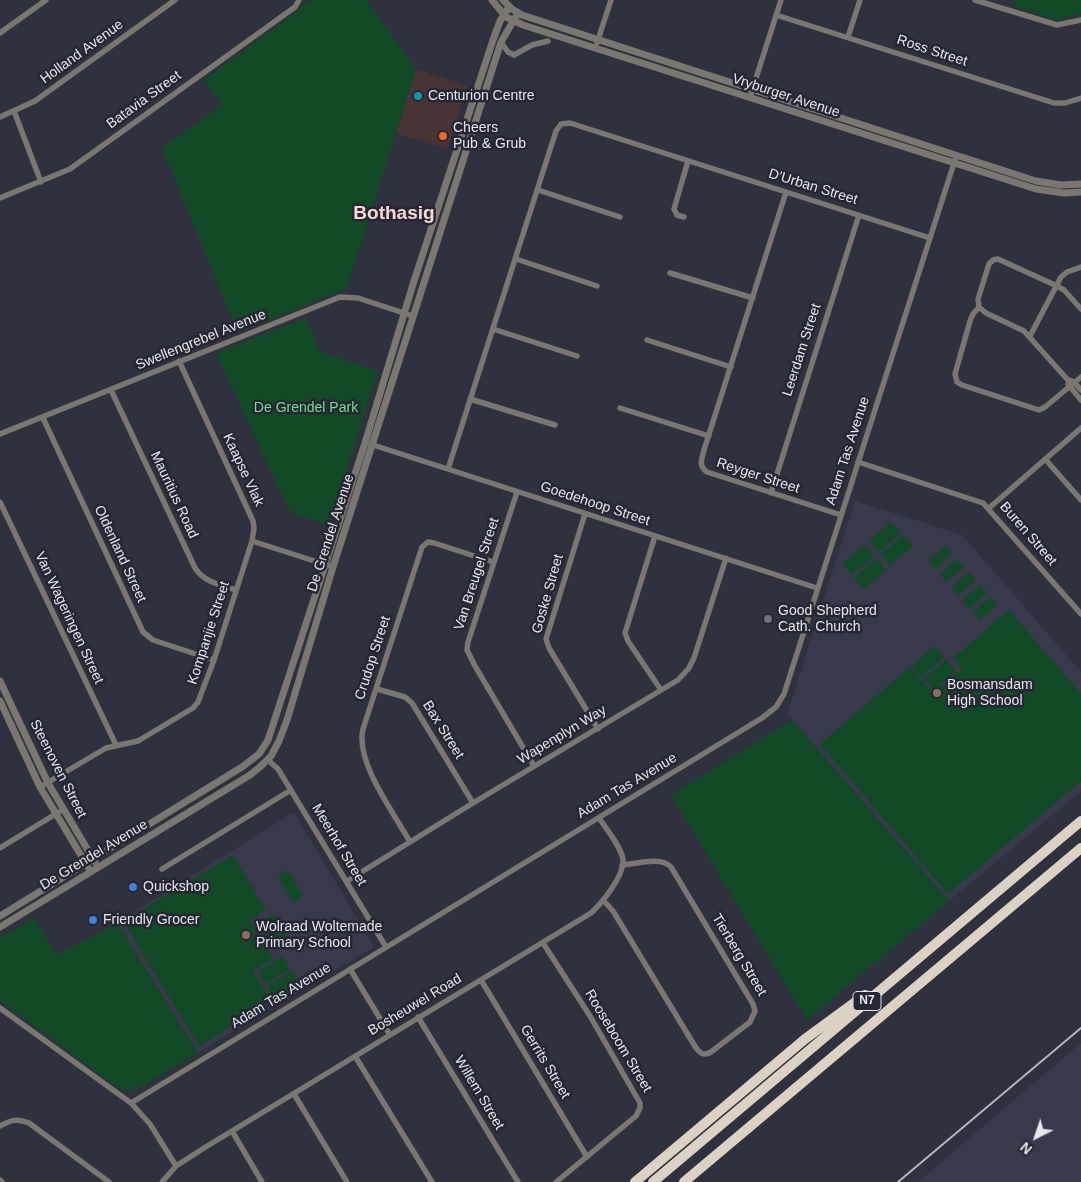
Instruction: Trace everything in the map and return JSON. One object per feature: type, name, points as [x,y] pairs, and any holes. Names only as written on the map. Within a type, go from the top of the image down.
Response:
[{"type":"highway","name":"N7","points":[[653,1182],[1081,821]]},
{"type":"highway","name":"N7","points":[[684,1182],[1081,848]]},
{"type":"highway","points":[[635,1182],[805,1040],[871,990],[892,980]]},
{"type":"street","points":[[0,33],[37,3],[46,0]]},
{"type":"street","name":"Holland Avenue","points":[[0,117],[35,101],[174,0]]},
{"type":"street","name":"Batavia Street","points":[[0,198],[70,169],[295,7],[299,0]]},
{"type":"street","name":"Vryburger Avenue","points":[[492,0],[513,21],[596,48],[751,93],[1036,181],[1061,185],[1081,184]]},
{"type":"street","name":"Vryburger Avenue","points":[[504,0],[509,7],[518,13],[954,163],[1036,189],[1064,193],[1081,192]]},
{"type":"street","points":[[596,48],[611,0]]},
{"type":"street","points":[[751,93],[781,0]]},
{"type":"street","points":[[848,37],[860,0]]},
{"type":"street","points":[[975,0],[1056,26],[1081,20]]},
{"type":"street","name":"De Grendel Avenue","points":[[0,927],[250,775],[268,760],[280,741],[369,444],[404,313],[493,40],[509,7]]},
{"type":"street","name":"De Grendel Avenue","points":[[0,916],[251,760],[259,754],[268,740],[325,565],[413,316],[501,42],[518,13]]},
{"type":"street","name":"Ross Street","points":[[776,15],[1054,104],[1081,98]]},
{"type":"street","points":[[501,42],[508,52],[514,55],[532,45],[548,41]]},
{"type":"street","points":[[14,111],[41,182]]},
{"type":"street","name":"D'Urban Street","points":[[448,469],[556,131],[564,123],[570,123],[688,160],[930,238]]},
{"type":"street","name":"Adam Tas Avenue","points":[[131,1103],[772,711],[784,694],[956,155]]},
{"type":"street","points":[[684,217],[676,215],[674,209],[688,160]]},
{"type":"street","points":[[538,190],[620,217]]},
{"type":"street","name":"Reyger Street","points":[[786,192],[701,460],[703,470],[707,472],[841,515]]},
{"type":"street","name":"Leerdam Street","points":[[771,493],[859,215]]},
{"type":"street","points":[[516,259],[597,286]]},
{"type":"street","points":[[1081,309],[1064,290],[1002,260],[992,260],[988,264],[978,299],[979,307],[986,313],[1021,329],[1030,336],[1067,379],[1081,400]]},
{"type":"street","points":[[1030,336],[1064,274],[1081,267]]},
{"type":"street","points":[[670,273],[753,298]]},
{"type":"street","name":"Swellengrebel Avenue","points":[[0,434],[340,297],[358,298],[413,316]]},
{"type":"street","points":[[979,307],[970,321],[955,374],[957,382],[1038,410],[1045,407],[1081,378]]},
{"type":"street","points":[[493,329],[577,356]]},
{"type":"street","points":[[647,340],[731,367]]},
{"type":"street","name":"Kaapse Vlak","points":[[179,362],[252,520],[254,528],[252,541]]},
{"type":"street","points":[[1071,385],[1081,390]]},
{"type":"street","name":"Mauritius Road","points":[[111,390],[195,568],[208,581],[236,590]]},
{"type":"street","points":[[470,398],[555,424]]},
{"type":"street","points":[[620,408],[709,436]]},
{"type":"street","name":"Oldenland Street","points":[[43,418],[143,632],[153,640],[214,660]]},
{"type":"street","points":[[989,508],[1081,428]]},
{"type":"street","name":"Goedehoop Street","points":[[369,444],[817,588]]},
{"type":"street","points":[[1044,459],[1081,500]]},
{"type":"street","name":"Buren Street","points":[[858,462],[980,501],[989,508],[1081,614]]},
{"type":"street","name":"Van Breugel Street","points":[[517,492],[493,562],[467,650],[534,766]]},
{"type":"street","name":"Van Wageringen Street","points":[[0,502],[116,745]]},
{"type":"street","name":"Goske Street","points":[[585,514],[546,639],[549,648],[598,729]]},
{"type":"street","points":[[655,536],[625,632],[628,641],[661,690]]},
{"type":"street","points":[[252,541],[333,567]]},
{"type":"street","name":"Kompanjie Street","points":[[40,787],[106,748],[138,741],[193,708],[200,699],[214,660],[252,541]]},
{"type":"street","name":"Crudop Street","points":[[410,842],[373,778],[363,748],[362,733],[422,547],[428,542],[434,543],[493,562]]},
{"type":"street","name":"Wapenplyn Way","points":[[347,881],[678,680],[689,668],[726,558]]},
{"type":"street","name":"Steenoven Street","points":[[0,681],[48,783],[98,867]]},
{"type":"street","name":"Bax Street","points":[[377,689],[404,697],[412,703],[473,803]]},
{"type":"street","name":"Steenoven Street","points":[[0,701],[40,787],[90,872]]},
{"type":"street","points":[[268,740],[265,751],[268,760]]},
{"type":"street","points":[[251,760],[259,758],[268,760]]},
{"type":"street","name":"Meerhof Street","points":[[268,760],[278,769],[386,947]]},
{"type":"street","points":[[162,869],[291,790]]},
{"type":"street","points":[[0,848],[63,810]]},
{"type":"street","points":[[599,818],[621,854],[622,865]]},
{"type":"street","name":"Tierberg Street","points":[[603,900],[613,911],[696,1048],[701,1053],[704,1055],[711,1052],[752,1020],[755,1011],[753,1004],[671,867],[661,861],[622,865]]},
{"type":"street","name":"Bosheuwel Road","points":[[162,1182],[176,1166],[591,913],[603,900],[620,875],[622,865]]},
{"type":"street","name":"Rooseboom Street","points":[[542,943],[590,1016],[640,1103],[636,1116],[556,1182]]},
{"type":"street","points":[[350,969],[390,1035]]},
{"type":"street","name":"Gerrits Street","points":[[481,980],[587,1157]]},
{"type":"street","points":[[0,1008],[131,1103],[150,1124],[176,1166]]},
{"type":"street","name":"Willem Street","points":[[418,1017],[518,1182]]},
{"type":"street","points":[[355,1056],[432,1182]]},
{"type":"street","points":[[294,1094],[347,1182]]},
{"type":"street","points":[[0,1126],[20,1119],[29,1123],[109,1182]]},
{"type":"street","points":[[232,1131],[262,1182]]},
{"type":"shaded area","points":[[416,69],[468,86],[447,149],[396,133]]},
{"type":"shaded area","name":"Bosmansdam High School","points":[[855,501],[962,535],[1081,672],[1081,791],[949,901],[787,714]]},
{"type":"shaded area","name":"Wolraad Woltemade Primary School","points":[[294,812],[374,947],[198,1053],[117,923]]},
{"type":"shaded area","points":[[1081,1043],[1081,1182],[918,1182]]},
{"type":"green space","points":[[315,0],[366,0],[416,69],[347,288],[240,332],[236,329],[162,148],[222,105],[204,80],[299,10],[304,3]]},
{"type":"green space","points":[[1015,0],[1081,0],[1081,13],[1057,20],[1014,6]]},
{"type":"green space","name":"De Grendel Park","points":[[306,318],[320,352],[378,371],[329,525],[294,514],[289,510],[216,353]]},
{"type":"green space","points":[[891,522],[901,533],[879,552],[869,541]]},
{"type":"green space","points":[[903,535],[913,546],[890,565],[881,554]]},
{"type":"green space","points":[[864,545],[874,556],[852,575],[842,564]]},
{"type":"green space","points":[[946,546],[952,554],[935,569],[928,561]]},
{"type":"green space","points":[[876,558],[886,570],[864,589],[854,578]]},
{"type":"green space","points":[[957,559],[964,567],[946,582],[940,574]]},
{"type":"green space","points":[[969,572],[976,580],[958,595],[951,587]]},
{"type":"green space","points":[[980,585],[987,593],[969,608],[962,600]]},
{"type":"green space","points":[[990,597],[997,605],[980,620],[973,612]]},
{"type":"green space","points":[[1009,610],[1081,694],[1081,781],[948,894],[820,744],[910,667],[933,693],[962,669],[953,658]]},
{"type":"green space","points":[[934,646],[944,657],[922,677],[912,666]]},
{"type":"green space","points":[[946,659],[956,671],[934,690],[924,679]]},
{"type":"green space","points":[[792,720],[949,901],[807,1020],[671,795]]},
{"type":"green space","points":[[233,855],[266,910],[250,920],[273,959],[253,971],[272,1002],[199,1046],[123,921]]},
{"type":"green space","points":[[288,870],[303,896],[293,902],[278,876]]},
{"type":"green space","points":[[274,914],[289,939],[276,947],[261,922]]},
{"type":"green space","points":[[34,918],[57,955],[117,923],[198,1053],[139,1088],[129,1091],[118,1088],[0,1000],[0,938]]},
{"type":"green space","points":[[283,956],[290,969],[265,984],[258,972]]},
{"type":"green space","points":[[292,971],[299,983],[274,999],[267,986]]},
{"type":"railway","points":[[898,1182],[1081,1028]]},
{"type":"place","name":"Centurion Centre","points":[[418,96]]},
{"type":"place","name":"Cheers Pub & Grub","points":[[443,136]]},
{"type":"place","name":"Good Shepherd Cath. Church","points":[[768,619]]},
{"type":"place","name":"Bosmansdam High School","points":[[937,693]]},
{"type":"place","name":"Quickshop","points":[[133,887]]},
{"type":"place","name":"Friendly Grocer","points":[[93,920]]},
{"type":"place","name":"Wolraad Woltemade Primary School","points":[[246,935]]},
{"type":"district","name":"Bothasig","points":[[394,214]]}]
